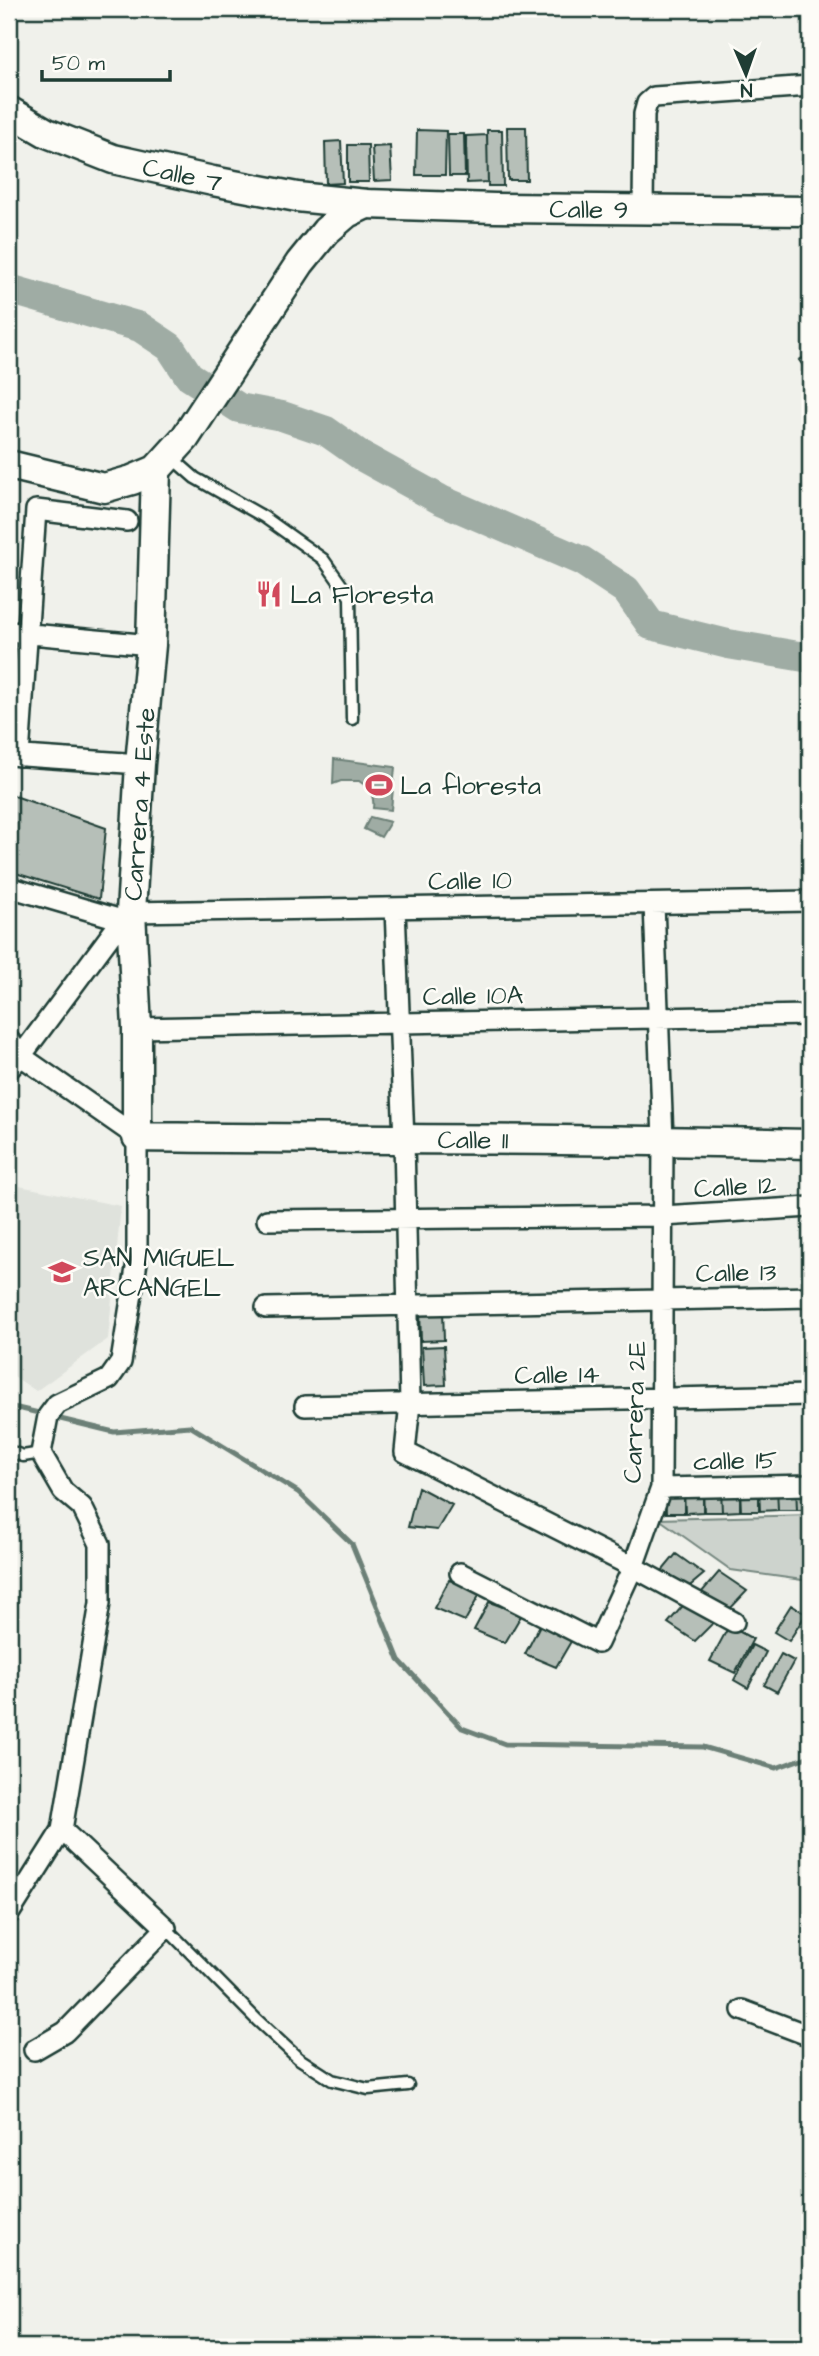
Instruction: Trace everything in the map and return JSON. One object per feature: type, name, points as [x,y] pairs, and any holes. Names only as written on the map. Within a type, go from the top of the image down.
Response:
[{"type":"street","points":[[643,209],[644,114],[647,103],[654,97],[810,86]]},
{"type":"street","name":"Calle 7","points":[[9,111],[47,133],[113,159],[297,197],[366,204]]},
{"type":"street","points":[[9,465],[104,488],[132,480],[170,454],[223,381],[300,263],[326,230],[347,213],[366,204]]},
{"type":"street","name":"Calle 9","points":[[366,204],[810,211]]},
{"type":"street","name":"Carrera 4 Este","points":[[137,1137],[137,1028],[127,916],[170,454]]},
{"type":"street","points":[[127,520],[36,510],[18,633],[14,755],[140,764]]},
{"type":"street","points":[[18,633],[151,645]]},
{"type":"street","name":"Calle 10","points":[[9,887],[127,916],[395,908],[810,901]]},
{"type":"street","name":"Carrera 2E","points":[[460,1573],[597,1643],[633,1567],[661,1488],[663,1140],[654,904]]},
{"type":"street","points":[[395,908],[410,1403],[405,1452],[633,1567],[734,1622]]},
{"type":"street","points":[[15,1063],[127,916]]},
{"type":"street","name":"Calle 10A","points":[[137,1028],[810,1015]]},
{"type":"street","points":[[9,1040],[15,1063],[137,1137],[137,1262],[121,1362],[109,1379],[57,1404],[48,1416],[41,1453],[63,1491],[82,1507],[100,1544],[100,1603],[62,1830],[9,1913]]},
{"type":"street","name":"Calle 11","points":[[137,1137],[404,1141],[663,1140],[810,1144]]},
{"type":"street","name":"Calle 12","points":[[267,1220],[663,1216],[810,1208]]},
{"type":"street","name":"Calle 13","points":[[266,1308],[810,1297]]},
{"type":"street","name":"Calle 14","points":[[305,1406],[810,1395]]},
{"type":"street","name":"calle 15","points":[[661,1488],[810,1485]]},
{"type":"street","points":[[34,2050],[65,2032],[166,1928],[62,1830]]},
{"type":"street","points":[[742,2010],[810,2036]]},
{"type":"lane","points":[[170,454],[195,478],[264,517],[323,559],[350,597],[352,719]]},
{"type":"lane","points":[[9,1451],[23,1456],[41,1453]]},
{"type":"lane","points":[[166,1928],[298,2058],[332,2080],[368,2089],[408,2085]]},
{"type":"shaded area","name":"La floresta","points":[[334,759],[395,767],[391,810],[373,808],[370,792],[359,781],[333,784]]},
{"type":"shaded area","points":[[370,817],[390,822],[381,837],[364,829]]},
{"type":"shaded area","name":"SAN MIGUEL ARCANGEL","points":[[9,1184],[121,1206],[108,1339],[36,1391],[9,1373]]},
{"type":"shaded area","points":[[810,1515],[810,1581],[731,1570],[659,1519]]},
{"type":"building","points":[[507,127],[526,127],[527,180],[508,180]]},
{"type":"building","points":[[417,130],[446,131],[445,175],[416,175]]},
{"type":"building","points":[[487,130],[502,130],[503,186],[488,186]]},
{"type":"building","points":[[448,134],[464,134],[465,176],[449,176]]},
{"type":"building","points":[[487,135],[488,182],[467,183],[466,136]]},
{"type":"building","points":[[341,141],[343,183],[326,184],[325,142]]},
{"type":"building","points":[[348,145],[368,145],[369,182],[348,182]]},
{"type":"building","points":[[390,146],[392,180],[374,181],[372,147]]},
{"type":"building","points":[[810,354],[810,375],[799,360]]},
{"type":"building","points":[[9,794],[106,828],[99,899],[9,871]]},
{"type":"building","points":[[443,1310],[444,1340],[421,1341],[420,1311]]},
{"type":"building","points":[[444,1346],[446,1385],[424,1386],[422,1347]]},
{"type":"building","points":[[796,1486],[797,1510],[778,1510],[777,1487]]},
{"type":"building","points":[[796,1486],[810,1486],[810,1510],[797,1510]]},
{"type":"building","points":[[418,1487],[452,1505],[437,1530],[408,1527]]},
{"type":"building","points":[[759,1487],[777,1487],[778,1510],[760,1511]]},
{"type":"building","points":[[759,1487],[759,1511],[741,1511],[740,1488]]},
{"type":"building","points":[[721,1488],[740,1488],[740,1511],[722,1512]]},
{"type":"building","points":[[721,1488],[722,1512],[704,1512],[703,1489]]},
{"type":"building","points":[[684,1489],[684,1513],[666,1513],[665,1490]]},
{"type":"building","points":[[684,1489],[703,1489],[703,1512],[685,1513]]},
{"type":"building","points":[[676,1554],[704,1574],[685,1590],[658,1576]]},
{"type":"building","points":[[719,1572],[747,1591],[728,1611],[701,1593]]},
{"type":"building","points":[[449,1580],[481,1592],[465,1621],[434,1608]]},
{"type":"building","points":[[489,1602],[522,1614],[505,1643],[474,1630]]},
{"type":"building","points":[[686,1602],[715,1621],[695,1641],[668,1623]]},
{"type":"building","points":[[791,1605],[806,1614],[789,1641],[774,1632]]},
{"type":"building","points":[[540,1625],[573,1638],[556,1667],[525,1654]]},
{"type":"building","points":[[729,1626],[753,1639],[735,1673],[710,1661]]},
{"type":"building","points":[[752,1645],[766,1652],[748,1688],[734,1680]]},
{"type":"building","points":[[781,1654],[794,1661],[777,1692],[764,1685]]},
{"type":"waterway","points":[[9,289],[140,327],[170,347],[189,376],[239,408],[282,416],[326,431],[363,457],[441,500],[582,561],[626,590],[651,625],[728,644],[810,658]]},
{"type":"waterway","points":[[9,1406],[43,1414]]},
{"type":"waterway","points":[[52,1417],[114,1432],[190,1426],[298,1492],[352,1544],[399,1660],[462,1728],[505,1744],[703,1747],[776,1768],[810,1756]]},
{"type":"place","name":"La Floresta","points":[[269,594]]},
{"type":"place","name":"La floresta","points":[[379,785]]},
{"type":"place","name":"SAN MIGUEL ARCANGEL","points":[[62,1272]]}]
